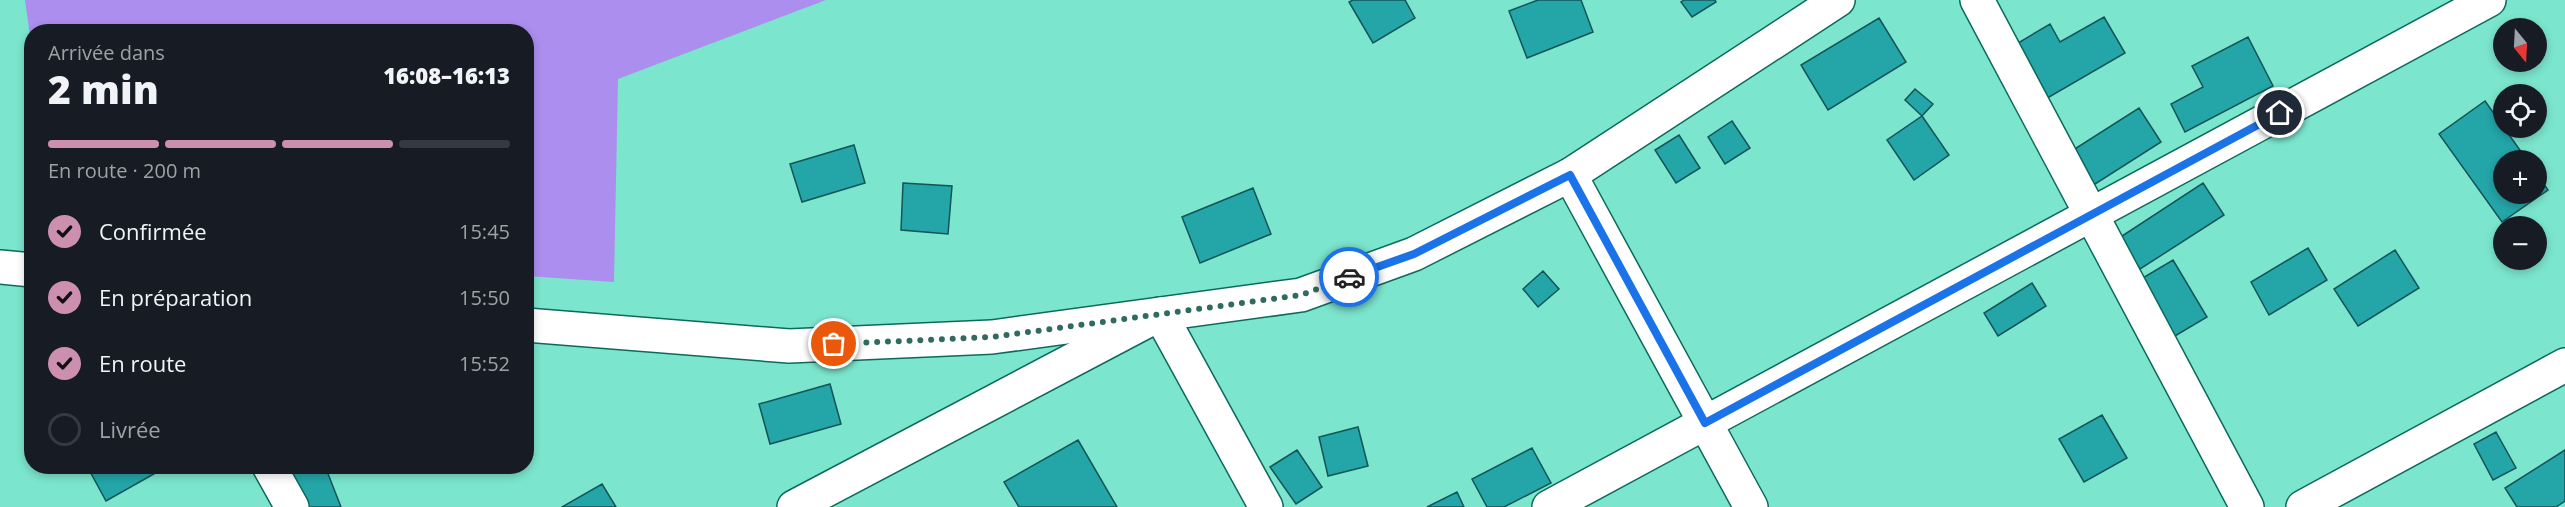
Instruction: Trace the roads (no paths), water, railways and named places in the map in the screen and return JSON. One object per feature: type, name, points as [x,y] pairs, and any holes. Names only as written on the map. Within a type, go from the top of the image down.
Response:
[{"type":"street","points":[[534,326],[789,346],[992,337],[1301,295],[1414,254],[1570,175],[1838,0]]},
{"type":"street","points":[[1977,0],[2247,507]]},
{"type":"street","points":[[1549,507],[2489,0]]},
{"type":"street","points":[[1570,175],[1751,507]]},
{"type":"street","points":[[794,507],[1160,314]]},
{"type":"street","points":[[1160,314],[1266,507]]},
{"type":"street","points":[[2303,507],[2565,366]]},
{"type":"street","points":[[273,474],[291,507]]}]
